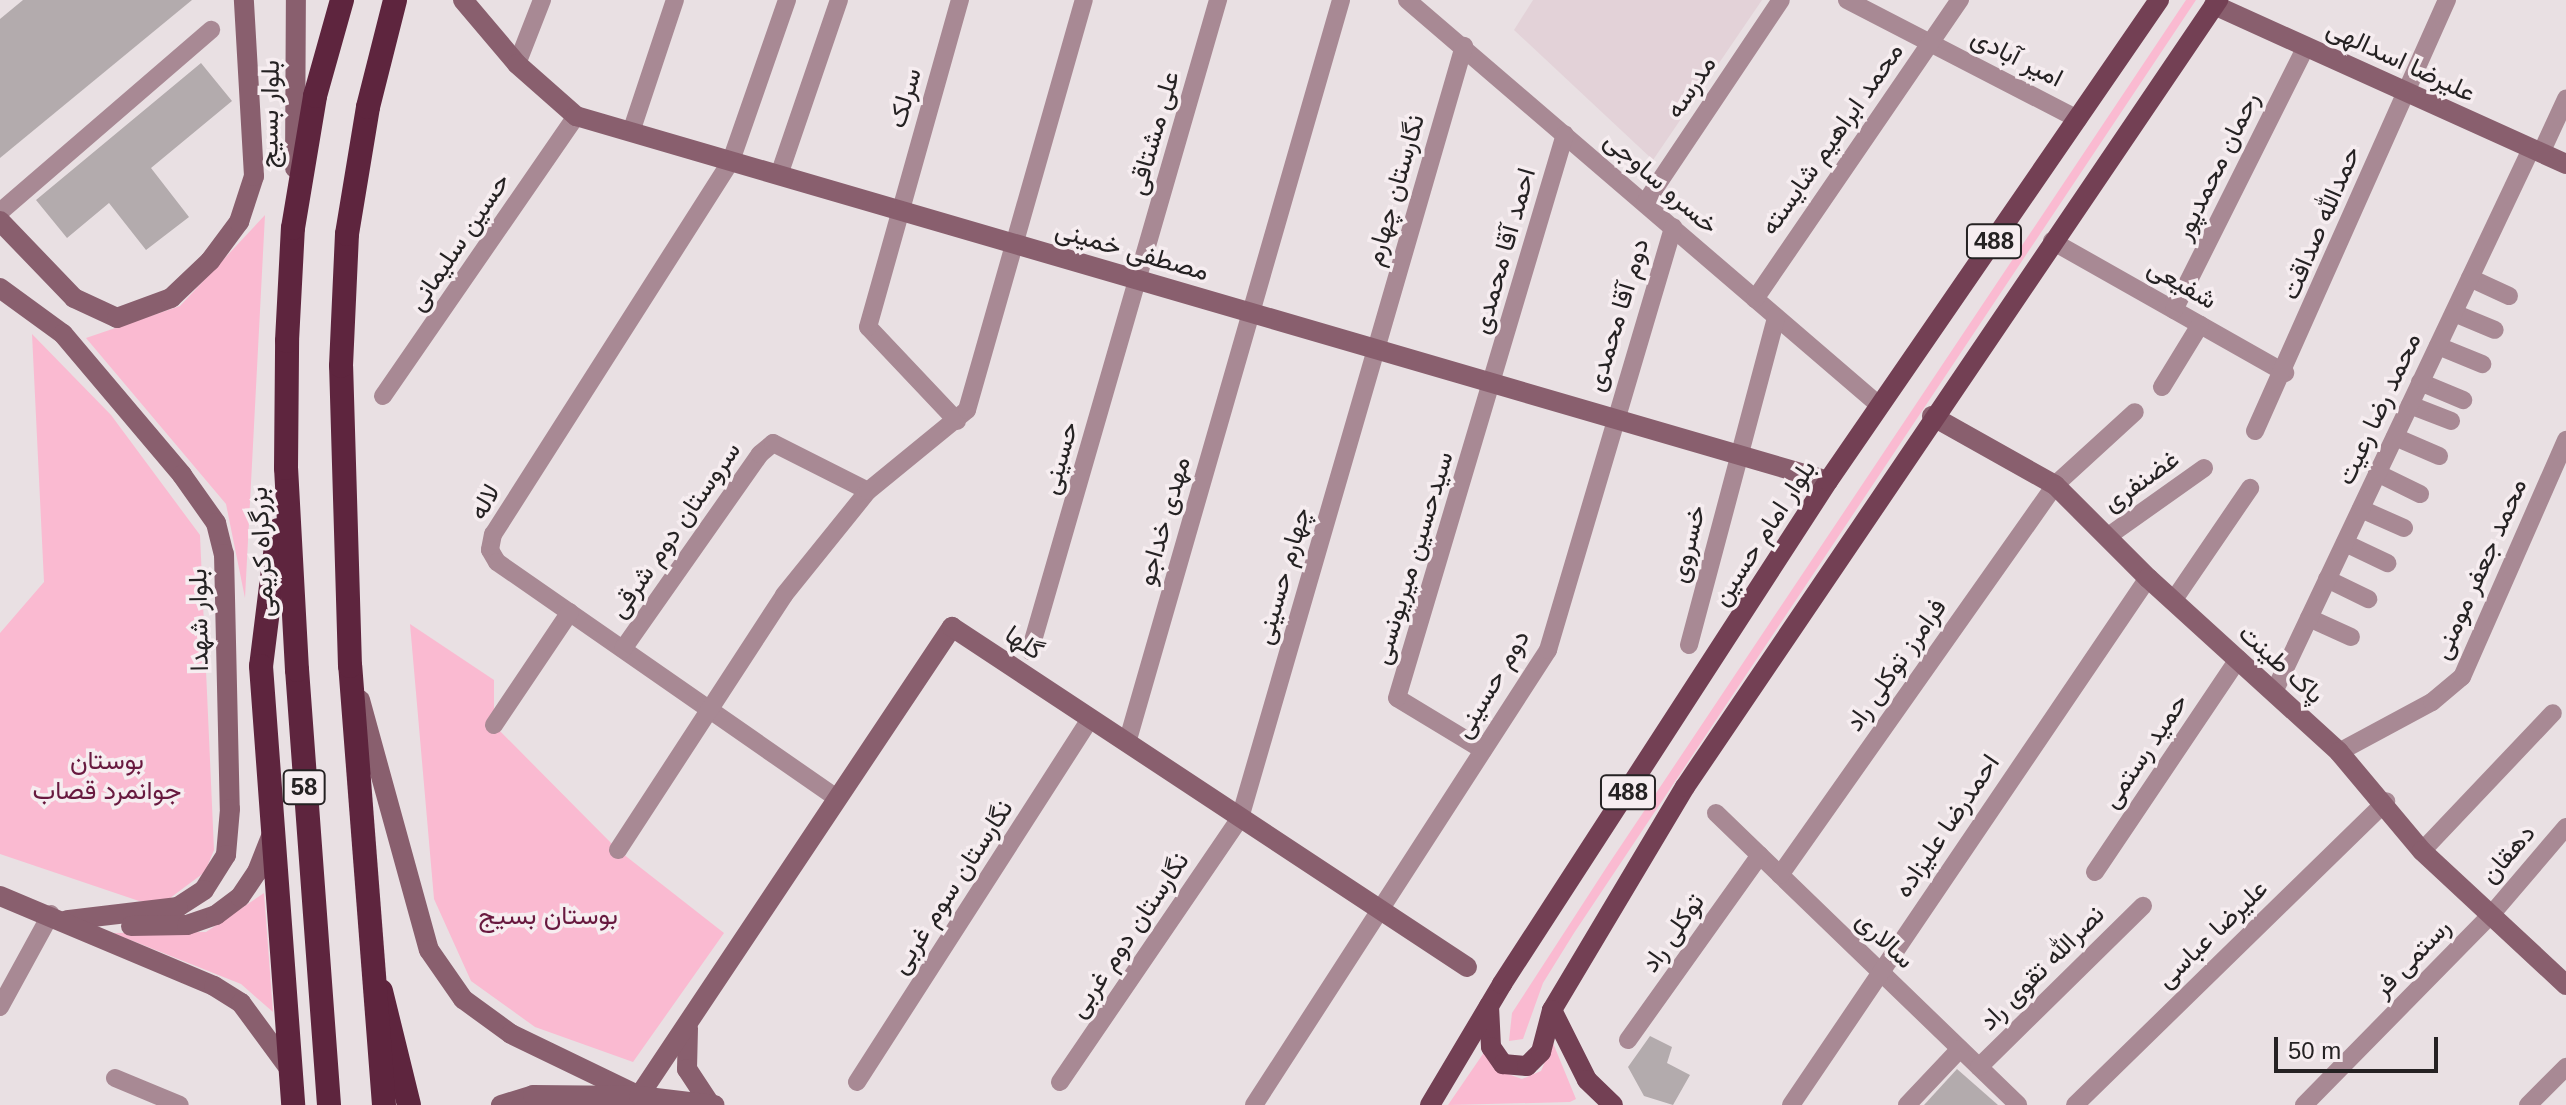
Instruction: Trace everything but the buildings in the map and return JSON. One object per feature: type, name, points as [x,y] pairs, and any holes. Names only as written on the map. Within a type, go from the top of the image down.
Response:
[{"type":"highway","name":"بزرگراه کریمی","points":[[329,1105],[286,468],[293,228],[315,96],[342,0]]},
{"type":"highway","name":"58","points":[[384,1105],[370,961],[350,666],[341,366],[347,234],[368,107],[395,0]]},
{"type":"highway","points":[[286,468],[261,666],[293,1105]]},
{"type":"highway","points":[[370,961],[390,1015],[409,1105]]},
{"type":"main road","name":"بلوار امام حسین","points":[[1430,1105],[1489,1006],[1828,481],[2159,0]]},
{"type":"main road","name":"488","points":[[1552,1010],[1685,787],[1932,416],[2216,3]]},
{"type":"main road","points":[[1489,1006],[1491,1047],[1503,1064],[1514,1068],[1527,1066],[1541,1052],[1552,1010]]},
{"type":"main road","points":[[1552,1010],[1587,1080],[1613,1105]]},
{"type":"street","points":[[0,221],[74,298],[117,318],[171,298],[210,261],[239,222],[254,176],[244,0]]},
{"type":"street","name":"بلوار بسیج","points":[[293,228],[296,0]]},
{"type":"street","name":"مصطفی خمینی","points":[[463,0],[517,64],[576,116],[1828,481]]},
{"type":"street","points":[[517,64],[542,0]]},
{"type":"street","points":[[631,132],[675,0]]},
{"type":"street","name":"لاله","points":[[787,0],[731,161],[493,534],[490,550],[497,562],[836,798]]},
{"type":"street","points":[[779,175],[839,0]]},
{"type":"street","name":"سرلک","points":[[957,421],[868,327],[960,0]]},
{"type":"street","points":[[618,850],[784,595],[868,491],[957,421],[973,395],[1084,0]]},
{"type":"street","name":"علی مشتاقی","points":[[1140,280],[1218,0]]},
{"type":"street","name":"مهدی خداجو","points":[[1127,743],[1341,0]]},
{"type":"street","name":"خسرو ساوجی","points":[[1407,0],[1880,406]]},
{"type":"street","name":"مدرسه","points":[[1645,203],[1781,0]]},
{"type":"street","name":"امیر آبادی","points":[[1847,0],[2078,119]]},
{"type":"street","name":"محمد ابراهیم شایسته","points":[[1755,299],[1960,0]]},
{"type":"street","name":"حمدالله صداقت","points":[[2255,431],[2285,373],[2447,0]]},
{"type":"street","name":"علیرضا اسدالهی","points":[[2216,3],[2405,93],[2566,164]]},
{"type":"street","points":[[0,212],[211,30]]},
{"type":"street","name":"نگارستان چهارم","points":[[1376,349],[1464,46]]},
{"type":"street","name":"رحمان محمدپور","points":[[2174,310],[2306,46]]},
{"type":"street","name":"محمد رضا رعیت","points":[[2274,692],[2470,278],[2566,99]]},
{"type":"street","name":"حسین سلیمانی","points":[[383,396],[576,116]]},
{"type":"street","name":"احمد آقا محمدی","points":[[1493,383],[1565,134]]},
{"type":"street","name":"دوم آقا محمدی","points":[[1612,418],[1673,227]]},
{"type":"street","name":"شفیعی","points":[[2052,241],[2285,373]]},
{"type":"street","points":[[2470,278],[2509,296]]},
{"type":"street","name":"حسینی","points":[[1030,651],[1140,280]]},
{"type":"street","name":"بلوار شهدا","points":[[2,295],[63,334],[172,463],[216,523],[224,554],[230,809],[226,855],[204,890],[178,907],[59,917]]},
{"type":"street","points":[[2454,313],[2495,330]]},
{"type":"street","name":"خسروی","points":[[1689,645],[1737,454],[1776,317]]},
{"type":"street","points":[[2162,387],[2200,325]]},
{"type":"street","points":[[2438,346],[2482,364]]},
{"type":"street","name":"چهارم حسینی","points":[[1240,818],[1376,349]]},
{"type":"street","points":[[2420,382],[2463,400]]},
{"type":"street","name":"سیدحسین میریونسی","points":[[1483,750],[1397,698],[1493,383]]},
{"type":"street","points":[[2410,405],[2451,421]]},
{"type":"street","name":"فرامرز توکلی راد","points":[[1780,875],[2055,485],[2135,412]]},
{"type":"street","name":"پاک طینت","points":[[1932,416],[2055,485],[2148,578],[2339,752],[2386,801],[2422,851],[2566,985]]},
{"type":"street","name":"دوم حسینی","points":[[1254,1105],[1548,650],[1612,418]]},
{"type":"street","points":[[2395,437],[2439,456]]},
{"type":"street","name":"محمد جعفر مومنی","points":[[2339,752],[2432,702],[2462,677],[2566,440]]},
{"type":"street","name":"سروستان دوم شرقی","points":[[623,649],[760,454],[773,443],[868,491]]},
{"type":"street","name":"غضنفری","points":[[2107,537],[2204,468]]},
{"type":"street","points":[[2377,473],[2420,494]]},
{"type":"street","points":[[2173,601],[2250,488]]},
{"type":"street","points":[[2361,509],[2404,528]]},
{"type":"street","points":[[2345,543],[2387,563]]},
{"type":"street","name":"احمدرضا علیزاده","points":[[1791,1105],[2148,578]]},
{"type":"street","points":[[2327,579],[2368,599]]},
{"type":"street","points":[[494,725],[570,612]]},
{"type":"street","points":[[2309,618],[2351,637]]},
{"type":"street","name":"گلها","points":[[639,1096],[688,1028],[945,631],[952,627],[1467,967]]},
{"type":"street","name":"حمید رستمی","points":[[2095,872],[2238,659]]},
{"type":"street","points":[[350,666],[429,950],[463,999],[511,1034],[639,1096]]},
{"type":"street","points":[[2422,851],[2553,713]]},
{"type":"street","name":"نگارستان سوم غربی","points":[[857,1082],[1090,719]]},
{"type":"street","name":"علیرضا عباسی","points":[[2075,1105],[2386,801]]},
{"type":"street","name":"سالاری","points":[[1716,813],[2018,1105]]},
{"type":"street","name":"نگارستان دوم غربی","points":[[1060,1082],[1240,818]]},
{"type":"street","name":"دهقان","points":[[2490,916],[2566,827]]},
{"type":"street","points":[[59,917],[187,925],[216,915],[240,897],[257,872],[272,834]]},
{"type":"street","name":"توکلی راد","points":[[1628,1040],[1760,855]]},
{"type":"street","points":[[0,896],[59,917],[241,1003],[288,1067]]},
{"type":"street","name":"نصرالله تقوی راد","points":[[1979,1067],[2143,906]]},
{"type":"street","name":"رستمی فر","points":[[2304,1105],[2490,916]]},
{"type":"street","points":[[2,1000],[59,917]]},
{"type":"street","points":[[688,1028],[687,1069],[712,1105]]},
{"type":"street","points":[[1907,1105],[1960,1049]]},
{"type":"street","points":[[2528,1105],[2566,1067]]},
{"type":"street","points":[[115,1078],[180,1105]]},
{"type":"street","points":[[501,1105],[533,1095],[639,1096],[712,1105]]},
{"type":"shaded area","points":[[1533,0],[1762,0],[1653,160],[1514,30]]},
{"type":"green space","points":[[2186,0],[2196,0],[1574,933],[1543,983],[1523,1039],[1509,1041],[1512,1013],[1608,865]]},
{"type":"green space","points":[[265,215],[245,598],[226,504],[86,338],[180,306]]},
{"type":"green space","name":"بوستان جوانمرد قصاب","points":[[32,334],[111,415],[200,535],[214,850],[205,872],[166,901],[139,901],[0,854],[0,633],[44,582]]},
{"type":"green space","name":"بوستان بسیج","points":[[410,624],[494,680],[494,725],[618,850],[724,933],[633,1062],[535,1027],[471,981],[434,899]]},
{"type":"green space","points":[[264,893],[273,1012],[241,984],[113,933],[206,932]]},
{"type":"green space","points":[[1553,1043],[1576,1099],[1570,1102],[1448,1105],[1487,1048],[1494,1069],[1522,1079],[1541,1071]]}]
